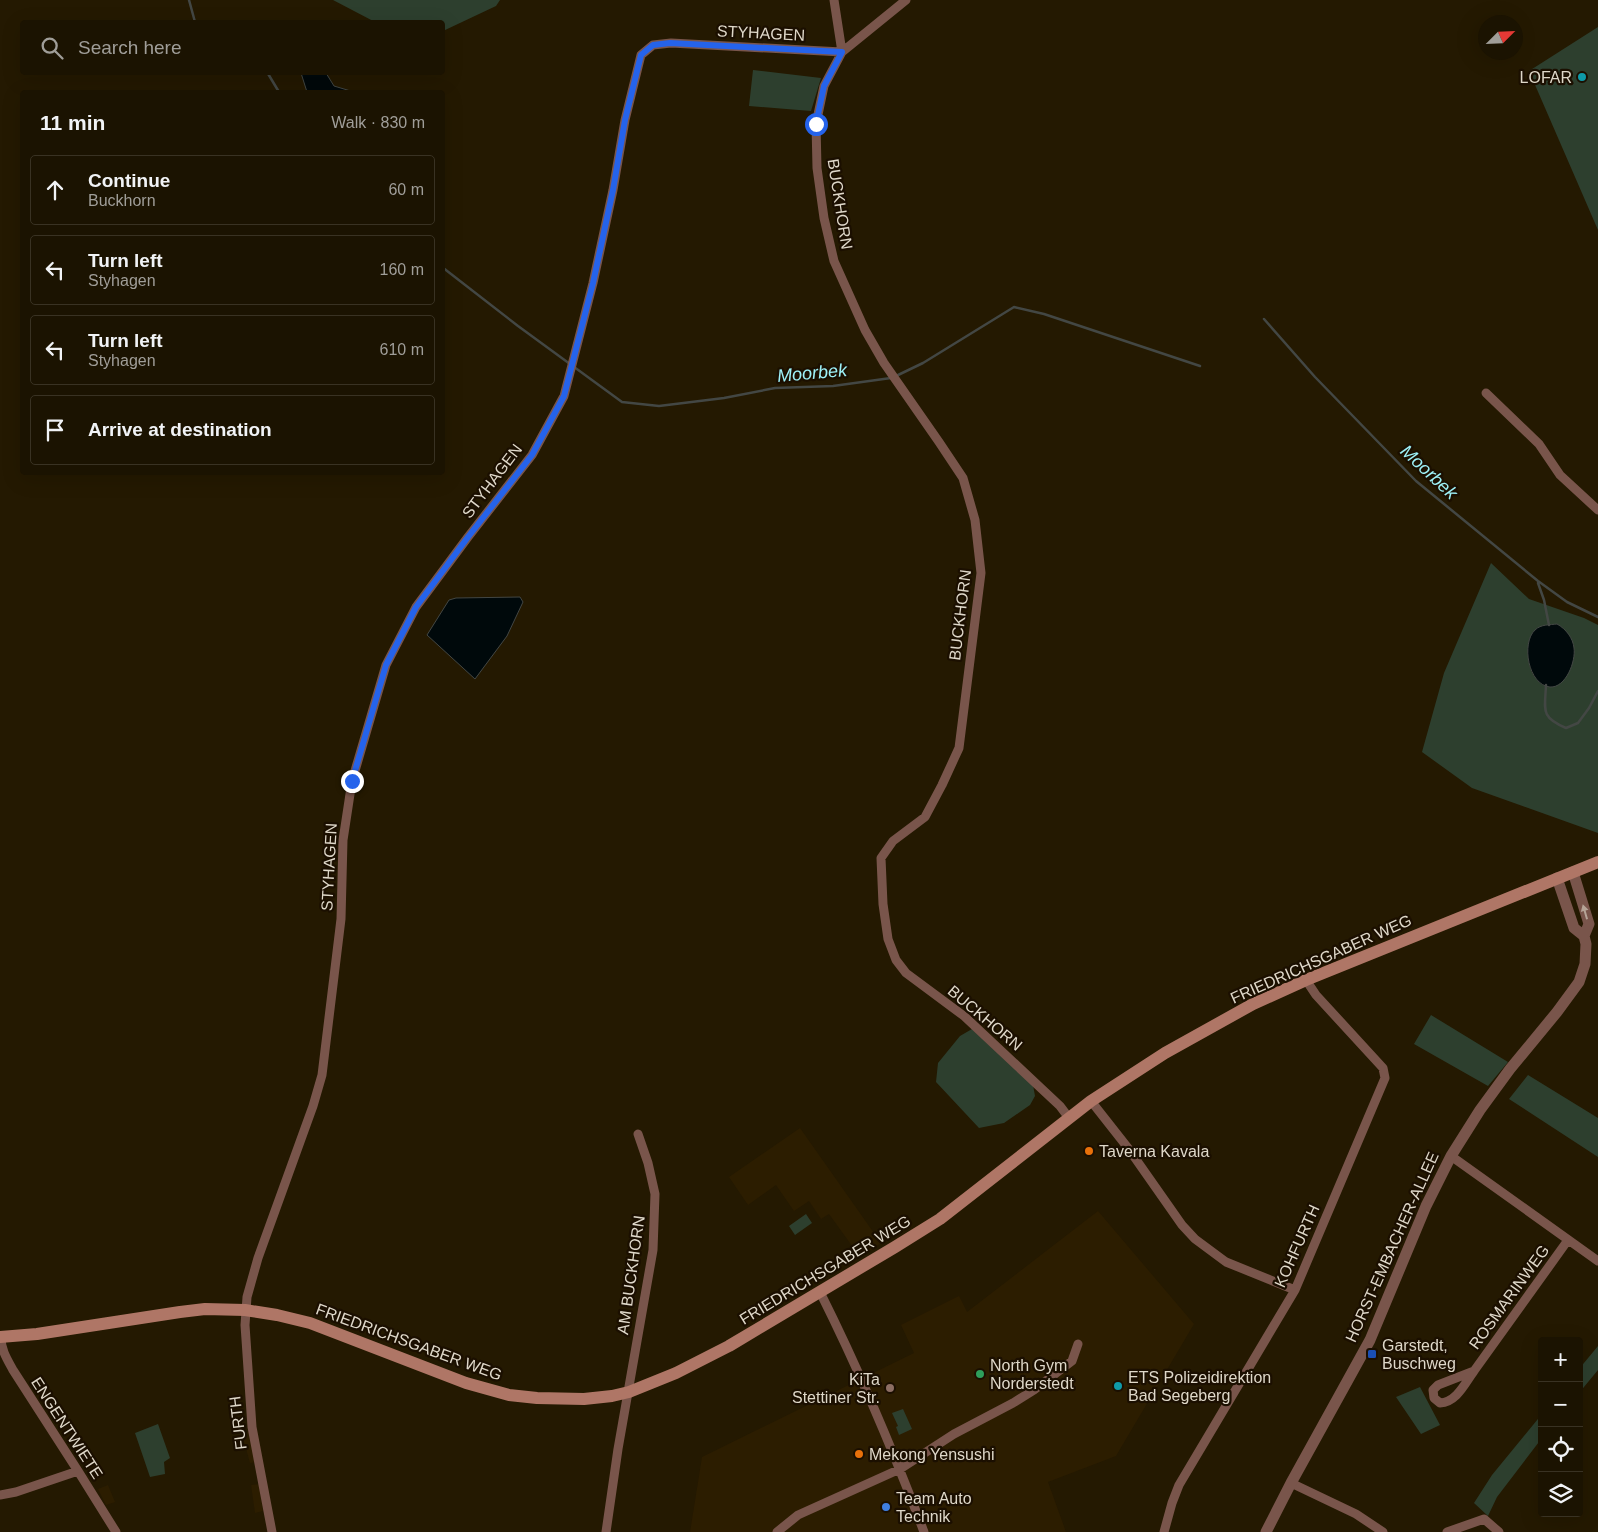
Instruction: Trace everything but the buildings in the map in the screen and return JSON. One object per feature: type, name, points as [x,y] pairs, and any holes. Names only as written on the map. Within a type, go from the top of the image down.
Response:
[{"type":"main road","name":"FRIEDRICHSGABER WEG","points":[[1,1337],[37,1334],[180,1312],[245,1310],[277,1315],[310,1324],[466,1383],[509,1395],[537,1398],[584,1399],[629,1392],[676,1373],[728,1346],[940,1219],[1091,1101],[1165,1053],[1220,1022],[1253,1004],[1306,980],[1598,862]]},
{"type":"street","points":[[834,0],[842,52]]},
{"type":"street","points":[[842,52],[906,0]]},
{"type":"street","name":"STYHAGEN","points":[[245,1310],[246,1298],[258,1258],[313,1106],[322,1074],[341,919],[343,840],[352,781],[386,665],[416,607],[532,455],[564,396],[613,190],[625,120],[641,55],[653,45],[670,43],[842,52]]},
{"type":"street","name":"BUCKHORN","points":[[842,52],[824,86],[816,124],[817,168],[824,218],[834,260],[865,330],[894,378],[940,442],[962,478],[975,520],[981,573],[958,748],[942,786],[925,817],[893,841],[881,858],[883,904],[888,939],[896,960],[906,973],[964,1016],[1060,1106],[1069,1118]]},
{"type":"street","points":[[1486,392],[1539,444],[1560,474],[1598,510]]},
{"type":"street","name":"HORST-EMBACHER-ALLEE","points":[[1266,1532],[1370,1340],[1430,1197],[1451,1156],[1480,1110],[1579,982],[1587,955],[1584,936],[1589,924],[1573,872]]},
{"type":"street","points":[[1556,878],[1574,928],[1584,936]]},
{"type":"street","name":"KOHFURTH","points":[[1164,1532],[1179,1485],[1295,1290],[1385,1078],[1383,1068],[1316,996],[1306,980]]},
{"type":"street","points":[[1091,1101],[1195,1240],[1226,1262],[1295,1290]]},
{"type":"street","name":"AM BUCKHORN","points":[[606,1532],[618,1449],[653,1250],[655,1194],[648,1163],[638,1134]]},
{"type":"street","points":[[1451,1156],[1598,1261]]},
{"type":"street","name":"ROSMARINWEG","points":[[1474,1371],[1438,1385],[1433,1390],[1434,1398],[1440,1403],[1453,1399],[1474,1371],[1568,1240]]},
{"type":"street","points":[[820,1292],[865,1387],[900,1469],[924,1532]]},
{"type":"street","name":"FURTH","points":[[245,1310],[252,1427],[272,1532]]},
{"type":"street","name":"ENGENTWIETE","points":[[1,1337],[5,1357],[116,1532]]},
{"type":"street","points":[[777,1532],[798,1515],[900,1469],[954,1434],[1014,1403],[1072,1361],[1078,1344]]},
{"type":"street","points":[[0,1495],[16,1492],[78,1471]]},
{"type":"street","points":[[1291,1483],[1356,1514],[1384,1532]]},
{"type":"street","points":[[1447,1532],[1484,1519],[1498,1532]]},
{"type":"shaded area","points":[[302,75],[327,75],[334,86],[347,90],[306,90]]},
{"type":"shaded area","points":[[520,597],[523,602],[507,636],[475,679],[427,635],[449,600],[456,598]]},
{"type":"shaded area","points":[[1557,624],[1571,637],[1574,653],[1572,666],[1565,679],[1556,686],[1550,687],[1542,685],[1532,672],[1529,663],[1528,644],[1537,628]]},
{"type":"shaded area","points":[[800,1128],[881,1243],[860,1257],[829,1214],[821,1219],[809,1201],[794,1211],[776,1185],[748,1205],[729,1177]]},
{"type":"shaded area","points":[[1098,1211],[1194,1324],[1116,1456],[1048,1482],[1066,1532],[690,1532],[702,1457],[914,1353],[901,1325],[959,1296],[967,1312]]},
{"type":"shaded area","points":[[251,1431],[256,1462],[250,1463],[242,1434]]},
{"type":"shaded area","points":[[259,1484],[263,1511],[255,1513],[251,1485]]},
{"type":"shaded area","points":[[108,1485],[115,1502],[106,1505],[98,1489]]},
{"type":"green space","points":[[333,0],[500,0],[496,6],[445,30],[445,20],[371,20]]},
{"type":"green space","name":"LOFAR","points":[[1598,27],[1598,230],[1529,71]]},
{"type":"green space","points":[[753,70],[821,78],[811,111],[749,106]]},
{"type":"green space","points":[[1491,563],[1529,599],[1584,618],[1598,625],[1598,833],[1472,788],[1422,752],[1444,673]],"holes":[[[1528,649],[1551,687],[1539,681],[1532,673]]]},
{"type":"green space","points":[[1431,1015],[1508,1062],[1488,1086],[1414,1044]]},
{"type":"green space","points":[[972,1029],[1033,1085],[1035,1096],[1030,1105],[1004,1123],[979,1128],[936,1082],[938,1063],[960,1036]]},
{"type":"green space","points":[[1528,1075],[1598,1118],[1598,1157],[1509,1099]]},
{"type":"green space","points":[[806,1214],[812,1223],[795,1235],[789,1226]]},
{"type":"green space","points":[[1598,1346],[1598,1370],[1583,1388],[1583,1382],[1583,1364]]},
{"type":"green space","points":[[1420,1387],[1440,1425],[1421,1434],[1396,1397]]},
{"type":"green space","points":[[903,1409],[912,1429],[899,1435],[896,1427],[898,1426],[892,1413]]},
{"type":"green space","points":[[1538,1419],[1538,1443],[1497,1497],[1488,1516],[1474,1503],[1492,1475]]},
{"type":"green space","points":[[158,1424],[170,1458],[164,1462],[165,1474],[150,1477],[135,1433]]},
{"type":"waterway","name":"Moorbek","points":[[189,0],[194,20]]},
{"type":"waterway","name":"Moorbek","points":[[269,75],[278,90]]},
{"type":"waterway","name":"Moorbek","points":[[445,269],[518,326],[622,402],[659,406],[724,398],[775,388],[833,386],[891,378]]},
{"type":"waterway","name":"Moorbek","points":[[896,376],[923,363],[1014,307],[1044,314],[1200,366]]},
{"type":"waterway","name":"Moorbek","points":[[1264,319],[1315,377],[1416,481],[1538,581],[1567,602],[1598,617]]},
{"type":"waterway","points":[[1538,583],[1549,625]]},
{"type":"waterway","points":[[1546,685],[1546,712],[1552,720],[1566,728],[1578,723],[1598,691]]},
{"type":"place","name":"LOFAR","points":[[1582,77]]},
{"type":"place","name":"Taverna Kavala","points":[[1089,1151]]},
{"type":"place","name":"Garstedt, Buschweg","points":[[1372,1354]]},
{"type":"place","name":"North Gym Norderstedt","points":[[980,1374]]},
{"type":"place","name":"ETS Polizeidirektion Bad Segeberg","points":[[1118,1386]]},
{"type":"place","name":"KiTa Stettiner Str.","points":[[890,1388]]},
{"type":"place","name":"Mekong Yensushi","points":[[859,1454]]},
{"type":"place","name":"Team Auto Technik","points":[[886,1507]]},
{"type":"route","points":[[352,781],[386,665],[416,607],[532,455],[564,396],[593,283],[613,190],[625,120],[641,55],[653,45],[670,43],[842,52],[824,86],[816,124]]}]
